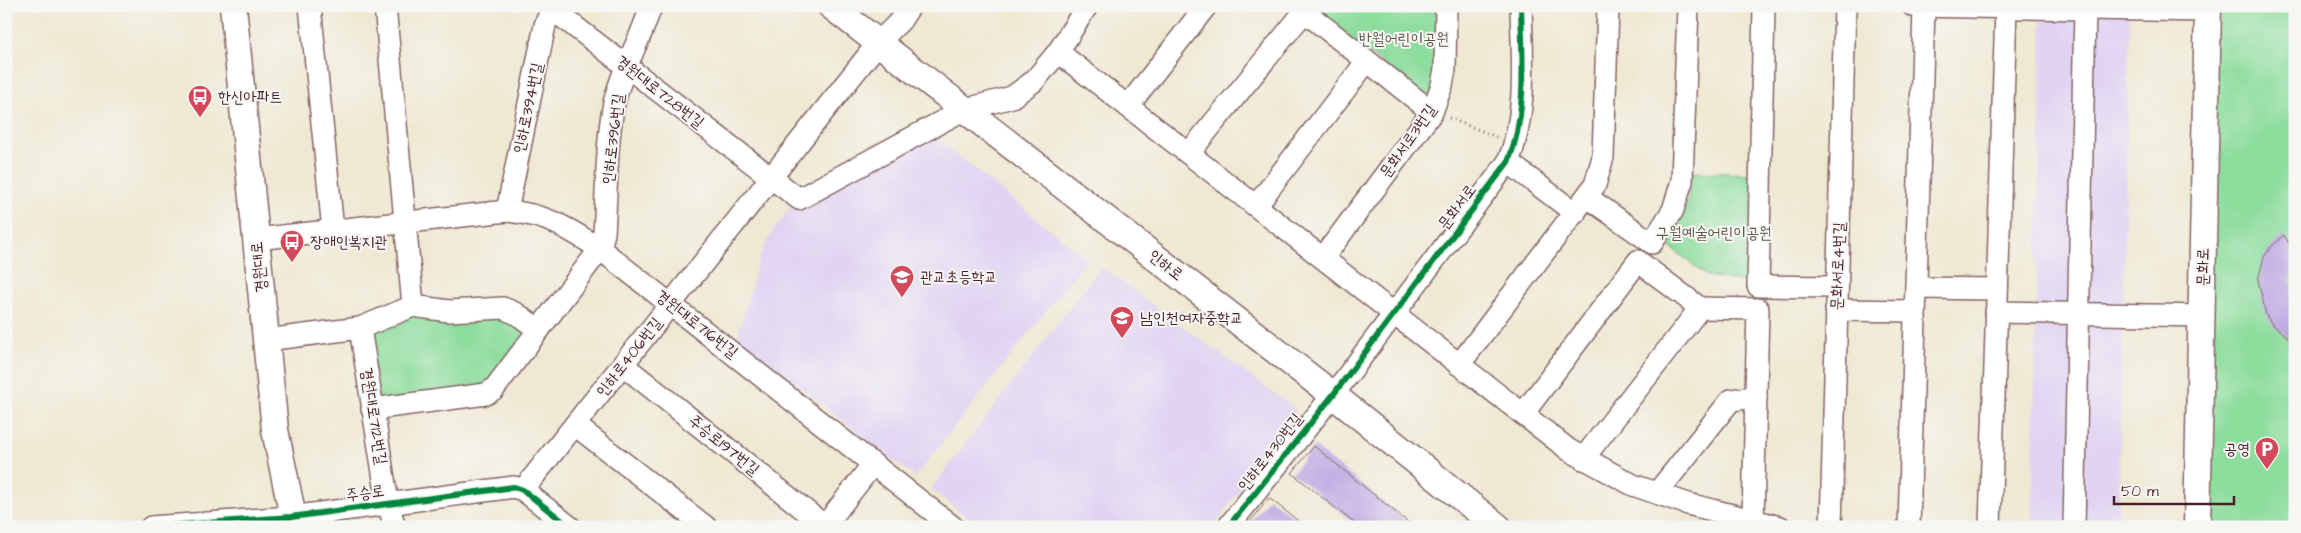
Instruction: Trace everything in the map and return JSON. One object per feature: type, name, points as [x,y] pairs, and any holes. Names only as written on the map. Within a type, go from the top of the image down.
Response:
[{"type":"main road","name":"경원대로","points":[[233,6],[275,430],[293,522]]},
{"type":"main road","name":"인하로","points":[[831,6],[963,110],[1333,394],[1498,527]]},
{"type":"main road","name":"문화로","points":[[2197,527],[2208,9]]},
{"type":"street","points":[[310,6],[333,230]]},
{"type":"street","points":[[385,6],[413,306]]},
{"type":"street","name":"인하로396번길","points":[[600,249],[604,233],[614,103],[625,65],[645,27],[652,6]]},
{"type":"street","name":"인하로406번길","points":[[523,490],[878,43],[901,20],[910,6]]},
{"type":"street","points":[[771,178],[799,199],[963,110],[1012,97],[1034,81],[1058,52],[1087,6]]},
{"type":"street","points":[[1128,106],[1206,6]]},
{"type":"street","name":"문화서로3번길","points":[[1323,258],[1432,112],[1442,85],[1445,69],[1446,6]]},
{"type":"street","name":"문화서로","points":[[1333,394],[1511,153],[1522,88],[1521,6]]},
{"type":"street","points":[[1459,365],[1595,185],[1603,157],[1608,6]]},
{"type":"street","points":[[1511,153],[1581,205],[1652,243],[1673,210],[1682,181],[1688,6]]},
{"type":"street","points":[[1764,6],[1758,286],[1837,287]]},
{"type":"street","name":"문화서로4번길","points":[[1831,527],[1845,6]]},
{"type":"street","points":[[1913,6],[2085,10],[2208,9]]},
{"type":"street","name":"경원대로728번길","points":[[551,7],[771,178]]},
{"type":"street","name":"인하로394번길","points":[[506,212],[545,25],[551,7]]},
{"type":"street","points":[[1909,527],[1924,7]]},
{"type":"street","points":[[1990,527],[2006,7]]},
{"type":"street","points":[[1189,153],[1307,9],[1367,61],[1432,112]]},
{"type":"street","points":[[2074,527],[2085,10]]},
{"type":"street","points":[[1058,52],[1459,365],[1583,459],[1633,485],[1688,504],[1780,527]]},
{"type":"street","points":[[1256,206],[1367,61]]},
{"type":"street","name":"경원대로716번길","points":[[256,239],[506,212],[530,213],[550,220],[600,249],[953,527]]},
{"type":"street","points":[[372,408],[486,394],[494,389],[600,249]]},
{"type":"street","points":[[1523,414],[1638,261],[1700,308],[1758,309],[1753,520]]},
{"type":"street","points":[[1916,288],[1996,289]]},
{"type":"street","points":[[266,340],[360,328],[413,306],[449,311],[503,308],[517,314],[538,330]]},
{"type":"street","points":[[1583,459],[1700,308]]},
{"type":"street","points":[[1836,310],[1915,311]]},
{"type":"street","points":[[1996,312],[2202,316]]},
{"type":"street","name":"경원대로712번길","points":[[360,328],[388,504]]},
{"type":"street","name":"주승로197번길","points":[[623,365],[825,526],[873,464]]},
{"type":"street","name":"인하로430번길","points":[[1228,527],[1333,394]]},
{"type":"street","points":[[1657,493],[1731,400],[1756,397]]},
{"type":"street","points":[[575,425],[706,527]]},
{"type":"street","name":"주승로","points":[[151,527],[293,522],[388,504],[514,487],[523,490]]},
{"type":"street","points":[[523,490],[570,527]]},
{"type":"street","name":"주승로","points":[[388,504],[395,527]]},
{"type":"path","points":[[1432,112],[1511,153]]},
{"type":"shaded area","points":[[2042,6],[2130,6],[2118,527],[2032,527]]},
{"type":"shaded area","name":"관교초등학교","points":[[928,132],[1087,259],[915,477],[737,338],[760,255],[774,229],[789,209],[832,190]]},
{"type":"shaded area","name":"남인천여자중학교","points":[[1101,267],[1297,410],[1213,527],[980,527],[931,489]]},
{"type":"green space","name":"반월어린이공원","points":[[1321,6],[1436,6],[1437,68],[1429,100],[1317,12]]},
{"type":"green space","points":[[2215,6],[2295,6],[2295,527],[2204,527]]},
{"type":"green space","name":"구월예술어린이공원","points":[[1692,172],[1754,174],[1749,283],[1707,276],[1663,241],[1687,203]]},
{"type":"green space","points":[[413,311],[495,315],[529,335],[483,389],[379,401],[369,334]]},
{"type":"building","points":[[2284,235],[2295,254],[2295,268],[2291,277],[2295,299],[2295,331],[2289,339],[2272,324],[2266,315],[2258,280],[2264,257],[2271,247]]},
{"type":"building","points":[[1314,446],[1414,527],[1359,527],[1292,473]]},
{"type":"building","points":[[1269,498],[1306,527],[1246,527]]},
{"type":"cycle path","points":[[1228,527],[1333,395],[1508,162],[1519,125],[1521,105],[1523,65],[1521,6]]},
{"type":"cycle path","points":[[151,527],[291,517],[514,487],[523,490],[570,527]]},
{"type":"place","name":"한신아파트","points":[[200,118]]},
{"type":"place","name":"장애인복지관","points":[[292,263]]},
{"type":"place","name":"관교초등학교","points":[[902,298]]},
{"type":"place","name":"남인천여자중학교","points":[[1122,339]]},
{"type":"place","name":"공영","points":[[2267,470]]}]
